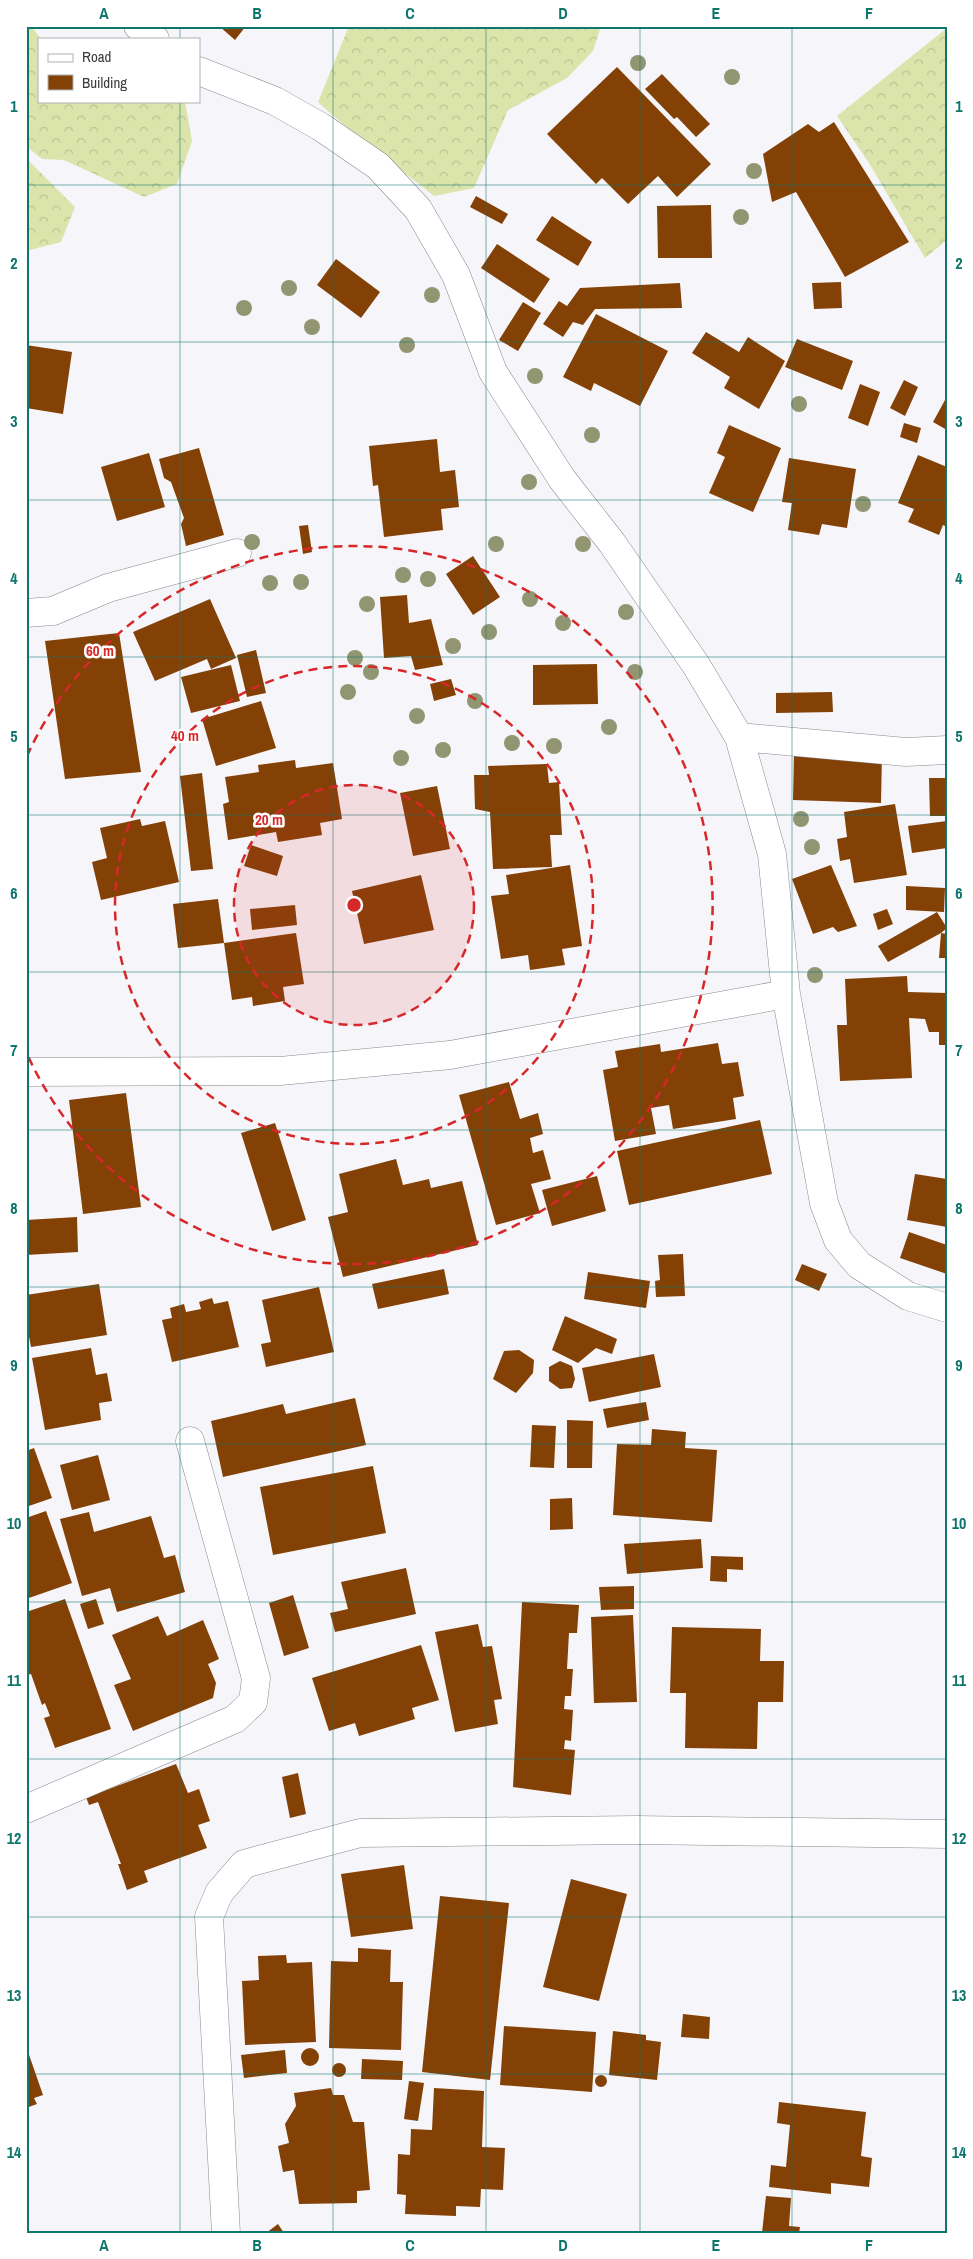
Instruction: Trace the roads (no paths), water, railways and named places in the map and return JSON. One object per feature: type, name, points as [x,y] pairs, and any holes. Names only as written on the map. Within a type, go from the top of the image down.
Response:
[{"type":"street","points":[[138,26],[154,38]]},
{"type":"street","points":[[200,71],[275,101],[321,127],[378,166],[418,209],[456,275],[493,372],[562,479],[612,543],[696,665],[739,737],[772,854],[786,994],[824,1203],[838,1240],[859,1265],[908,1296],[947,1308]]},
{"type":"street","points":[[26,613],[53,611],[108,588],[237,553]]},
{"type":"street","points":[[739,737],[906,752],[947,750]]},
{"type":"street","points":[[26,1072],[280,1071],[450,1056],[786,994]]},
{"type":"street","points":[[26,1810],[235,1718],[253,1702],[256,1678],[190,1441]]},
{"type":"street","points":[[226,2233],[209,1917],[219,1893],[244,1864],[360,1833],[636,1830],[947,1834]]}]
